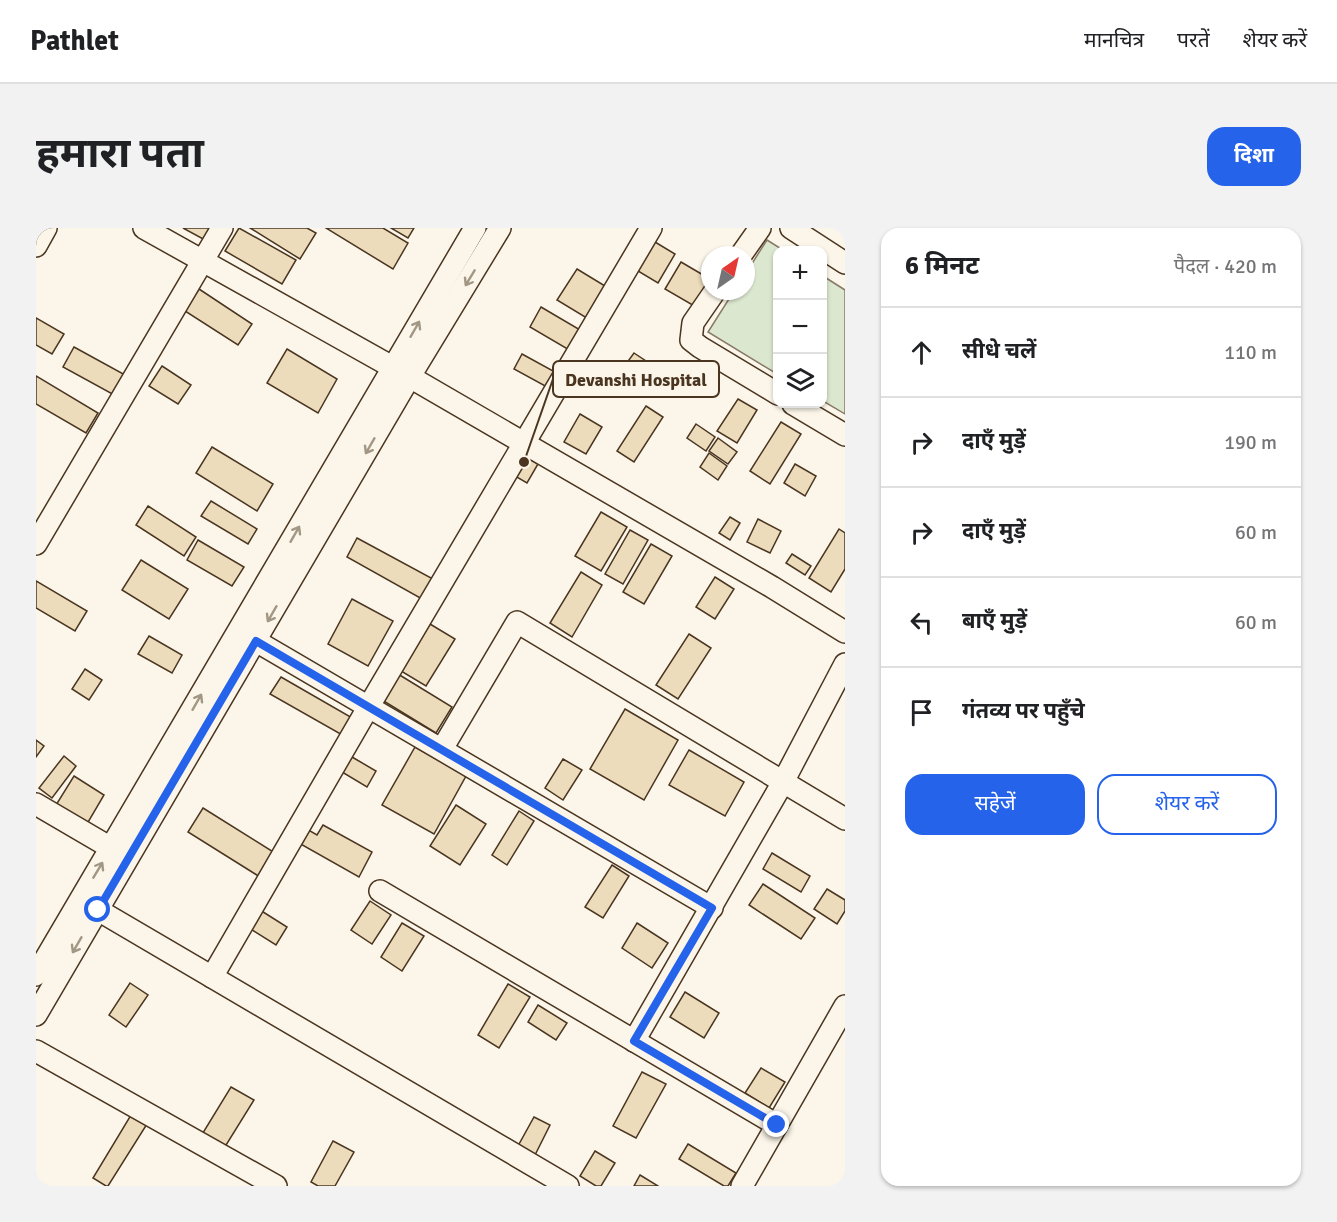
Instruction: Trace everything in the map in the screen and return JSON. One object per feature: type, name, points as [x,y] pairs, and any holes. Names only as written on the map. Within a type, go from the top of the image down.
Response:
[{"type":"street","points":[[36,246],[46,228]]},
{"type":"street","points":[[144,228],[523,443],[772,587],[845,632]]},
{"type":"street","points":[[36,544],[222,228]]},
{"type":"street","points":[[36,1015],[256,641],[401,373],[475,228]]},
{"type":"street","points":[[36,975],[401,373],[500,228]]},
{"type":"street","points":[[212,977],[651,228]]},
{"type":"street","points":[[747,246],[760,228]]},
{"type":"street","points":[[791,228],[845,263]]},
{"type":"street","points":[[709,300],[693,323],[691,340],[773,392]]},
{"type":"street","points":[[800,408],[845,435]]},
{"type":"street","points":[[442,749],[517,622],[845,819]]},
{"type":"street","points":[[256,641],[712,908]]},
{"type":"street","points":[[634,1041],[783,782],[845,664]]},
{"type":"street","points":[[36,804],[111,848]]},
{"type":"street","points":[[380,891],[777,1125]]},
{"type":"street","points":[[98,910],[568,1186]]},
{"type":"street","points":[[742,1186],[845,1006]]},
{"type":"street","points":[[36,1051],[276,1186]]},
{"type":"green space","points":[[767,240],[777,246],[773,246],[773,372],[708,332],[728,300],[755,300],[755,259]]},
{"type":"green space","points":[[827,279],[845,290],[845,414],[827,403]]},
{"type":"building","points":[[183,228],[212,228],[205,240]]},
{"type":"building","points":[[239,228],[296,260],[282,284],[225,251]]},
{"type":"building","points":[[250,228],[307,228],[316,233],[300,259]]},
{"type":"building","points":[[326,228],[383,228],[408,243],[393,269]]},
{"type":"building","points":[[391,228],[414,228],[408,238]]},
{"type":"building","points":[[650,239],[675,254],[658,283],[633,268]]},
{"type":"building","points":[[681,262],[701,274],[701,299],[696,307],[665,289]]},
{"type":"building","points":[[577,269],[610,289],[590,320],[557,300]]},
{"type":"building","points":[[199,289],[252,324],[238,345],[185,311]]},
{"type":"building","points":[[541,307],[587,334],[576,354],[530,327]]},
{"type":"building","points":[[36,318],[64,334],[52,354],[36,345]]},
{"type":"building","points":[[74,347],[127,376],[116,396],[63,367]]},
{"type":"building","points":[[287,349],[337,379],[318,413],[267,383]]},
{"type":"building","points":[[634,353],[649,363],[641,374],[626,364]]},
{"type":"building","points":[[522,354],[555,372],[547,387],[514,369]]},
{"type":"building","points":[[162,366],[191,385],[178,404],[149,386]]},
{"type":"building","points":[[36,376],[98,413],[86,433],[36,404]]},
{"type":"building","points":[[738,399],[757,410],[737,443],[717,431]]},
{"type":"building","points":[[646,406],[663,417],[634,462],[617,451]]},
{"type":"building","points":[[580,414],[602,427],[586,454],[564,442]]},
{"type":"building","points":[[781,422],[801,434],[770,484],[750,471]]},
{"type":"building","points":[[696,424],[715,437],[706,451],[687,438]]},
{"type":"building","points":[[718,438],[737,452],[728,464],[709,451]]},
{"type":"building","points":[[212,447],[273,484],[257,511],[196,473]]},
{"type":"building","points":[[519,453],[538,464],[527,483],[508,472]]},
{"type":"building","points":[[709,453],[727,466],[718,480],[700,467]]},
{"type":"building","points":[[795,464],[816,476],[805,496],[784,483]]},
{"type":"building","points":[[211,501],[257,529],[248,544],[201,516]]},
{"type":"building","points":[[148,506],[196,537],[184,556],[136,525]]},
{"type":"building","points":[[601,512],[627,527],[601,571],[575,556]]},
{"type":"building","points":[[730,517],[740,523],[730,540],[719,533]]},
{"type":"building","points":[[758,519],[781,531],[770,553],[747,542]]},
{"type":"building","points":[[839,529],[845,533],[845,569],[831,592],[809,578]]},
{"type":"building","points":[[630,530],[648,540],[623,584],[605,574]]},
{"type":"building","points":[[357,538],[433,579],[422,599],[347,557]]},
{"type":"building","points":[[198,540],[244,567],[232,586],[187,560]]},
{"type":"building","points":[[651,544],[672,556],[644,604],[623,592]]},
{"type":"building","points":[[792,554],[811,566],[805,575],[786,563]]},
{"type":"building","points":[[141,560],[188,589],[169,619],[122,590]]},
{"type":"building","points":[[581,572],[602,585],[572,637],[550,623]]},
{"type":"building","points":[[715,577],[734,589],[715,619],[696,607]]},
{"type":"building","points":[[36,581],[87,611],[75,631],[36,608]]},
{"type":"building","points":[[352,599],[393,621],[368,666],[328,644]]},
{"type":"building","points":[[430,624],[455,639],[426,686],[401,671]]},
{"type":"building","points":[[689,634],[711,648],[678,699],[656,685]]},
{"type":"building","points":[[149,636],[182,655],[172,673],[138,654]]},
{"type":"building","points":[[85,669],[102,680],[89,700],[72,689]]},
{"type":"building","points":[[398,674],[452,707],[436,733],[382,700]]},
{"type":"building","points":[[281,677],[354,719],[344,736],[270,694]]},
{"type":"building","points":[[625,709],[678,740],[644,800],[590,769]]},
{"type":"building","points":[[36,740],[44,746],[36,757]]},
{"type":"building","points":[[415,747],[466,776],[434,834],[382,805]]},
{"type":"building","points":[[689,750],[744,782],[725,816],[669,785]]},
{"type":"building","points":[[64,756],[76,766],[52,798],[39,788]]},
{"type":"building","points":[[352,757],[376,771],[367,787],[342,772]]},
{"type":"building","points":[[563,759],[582,770],[563,800],[545,788]]},
{"type":"building","points":[[74,776],[104,795],[87,824],[56,805]]},
{"type":"building","points":[[456,805],[486,824],[460,865],[430,846]]},
{"type":"building","points":[[203,808],[275,853],[260,877],[188,832]]},
{"type":"building","points":[[519,811],[534,821],[507,865],[492,855]]},
{"type":"building","points":[[323,825],[372,852],[359,877],[297,842],[305,828],[317,835]]},
{"type":"building","points":[[772,853],[810,876],[801,892],[763,869]]},
{"type":"building","points":[[612,865],[629,876],[603,918],[585,907]]},
{"type":"building","points":[[763,884],[815,918],[801,939],[749,905]]},
{"type":"building","points":[[827,889],[845,900],[845,911],[837,924],[814,909]]},
{"type":"building","points":[[370,901],[391,915],[372,944],[351,930]]},
{"type":"building","points":[[260,910],[287,927],[276,945],[249,928]]},
{"type":"building","points":[[402,923],[424,936],[402,971],[381,957]]},
{"type":"building","points":[[637,923],[668,943],[652,968],[622,948]]},
{"type":"building","points":[[130,983],[148,995],[126,1027],[109,1015]]},
{"type":"building","points":[[508,984],[530,997],[499,1048],[478,1035]]},
{"type":"building","points":[[685,992],[719,1013],[704,1038],[670,1017]]},
{"type":"building","points":[[538,1005],[567,1023],[556,1040],[528,1022]]},
{"type":"building","points":[[761,1068],[785,1082],[769,1108],[745,1093]]},
{"type":"building","points":[[642,1072],[666,1084],[636,1138],[613,1126]]},
{"type":"building","points":[[231,1087],[254,1100],[223,1150],[201,1136]]},
{"type":"building","points":[[131,1115],[147,1124],[106,1186],[93,1178]]},
{"type":"building","points":[[534,1117],[550,1125],[535,1155],[518,1146]]},
{"type":"building","points":[[333,1141],[354,1152],[335,1186],[318,1186],[311,1182]]},
{"type":"building","points":[[688,1144],[736,1173],[728,1186],[724,1186],[679,1159]]},
{"type":"building","points":[[595,1151],[615,1163],[601,1186],[596,1186],[580,1176]]},
{"type":"building","points":[[640,1175],[658,1186],[634,1186]]},
{"type":"place","name":"Devanshi Hospital","points":[[524,462]]},
{"type":"route","points":[[98,910],[256,641],[712,908],[634,1041],[777,1125]]}]
